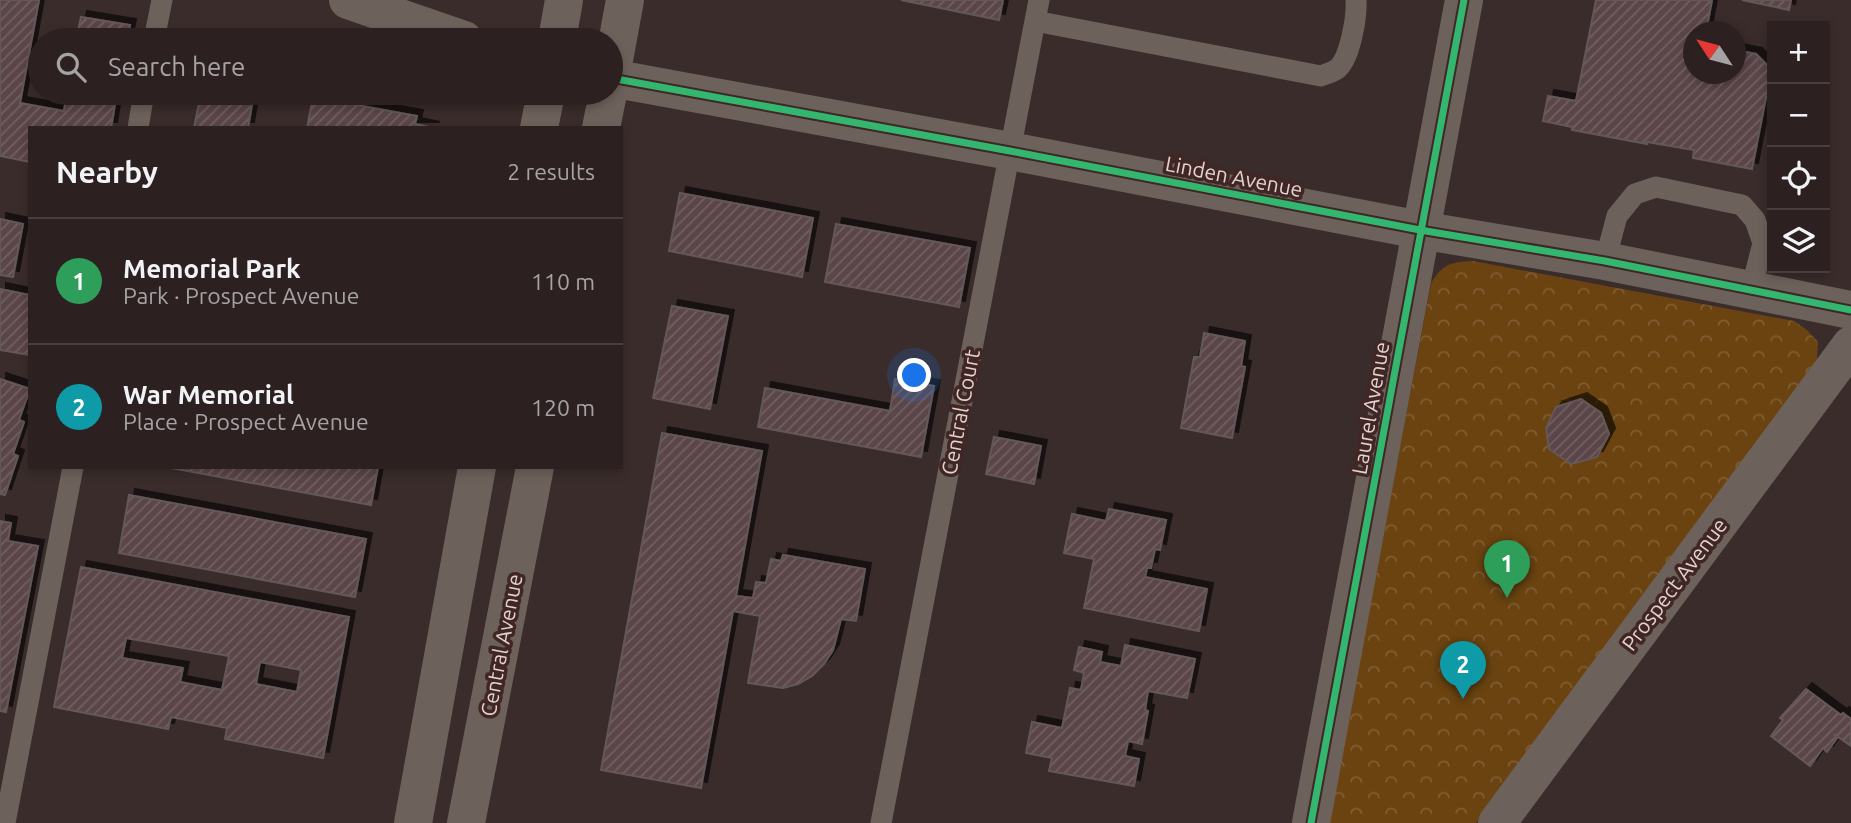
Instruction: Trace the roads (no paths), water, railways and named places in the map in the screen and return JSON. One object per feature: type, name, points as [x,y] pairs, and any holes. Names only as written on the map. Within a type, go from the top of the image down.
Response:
[{"type":"street","points":[[348,0],[429,28]]},
{"type":"street","points":[[559,28],[564,0]]},
{"type":"street","points":[[620,28],[625,0]]},
{"type":"street","name":"Laurel Avenue","points":[[1311,823],[1420,230],[1458,1]]},
{"type":"street","name":"Linden Avenue","points":[[623,79],[1420,230],[1605,261],[1851,310]]},
{"type":"street","points":[[539,126],[544,105]]},
{"type":"street","points":[[601,126],[606,105]]},
{"type":"street","name":"Prospect Avenue","points":[[1497,823],[1851,345]]},
{"type":"street","points":[[413,823],[477,469]]},
{"type":"street","name":"Central Avenue","points":[[466,823],[535,469]]},
{"type":"lane","points":[[156,28],[162,0]]},
{"type":"lane","name":"Central Court","points":[[881,823],[1039,0]]},
{"type":"lane","points":[[1035,21],[1321,76],[1336,69],[1346,58],[1356,13],[1356,0]]},
{"type":"lane","points":[[138,126],[142,105]]},
{"type":"lane","points":[[1605,261],[1617,216],[1635,194],[1656,187],[1742,205],[1755,220],[1763,243],[1751,290]]},
{"type":"lane","points":[[5,823],[73,469]]},
{"type":"place","name":"Memorial Park","points":[[1507,598]]},
{"type":"place","name":"War Memorial","points":[[1463,699]]}]
